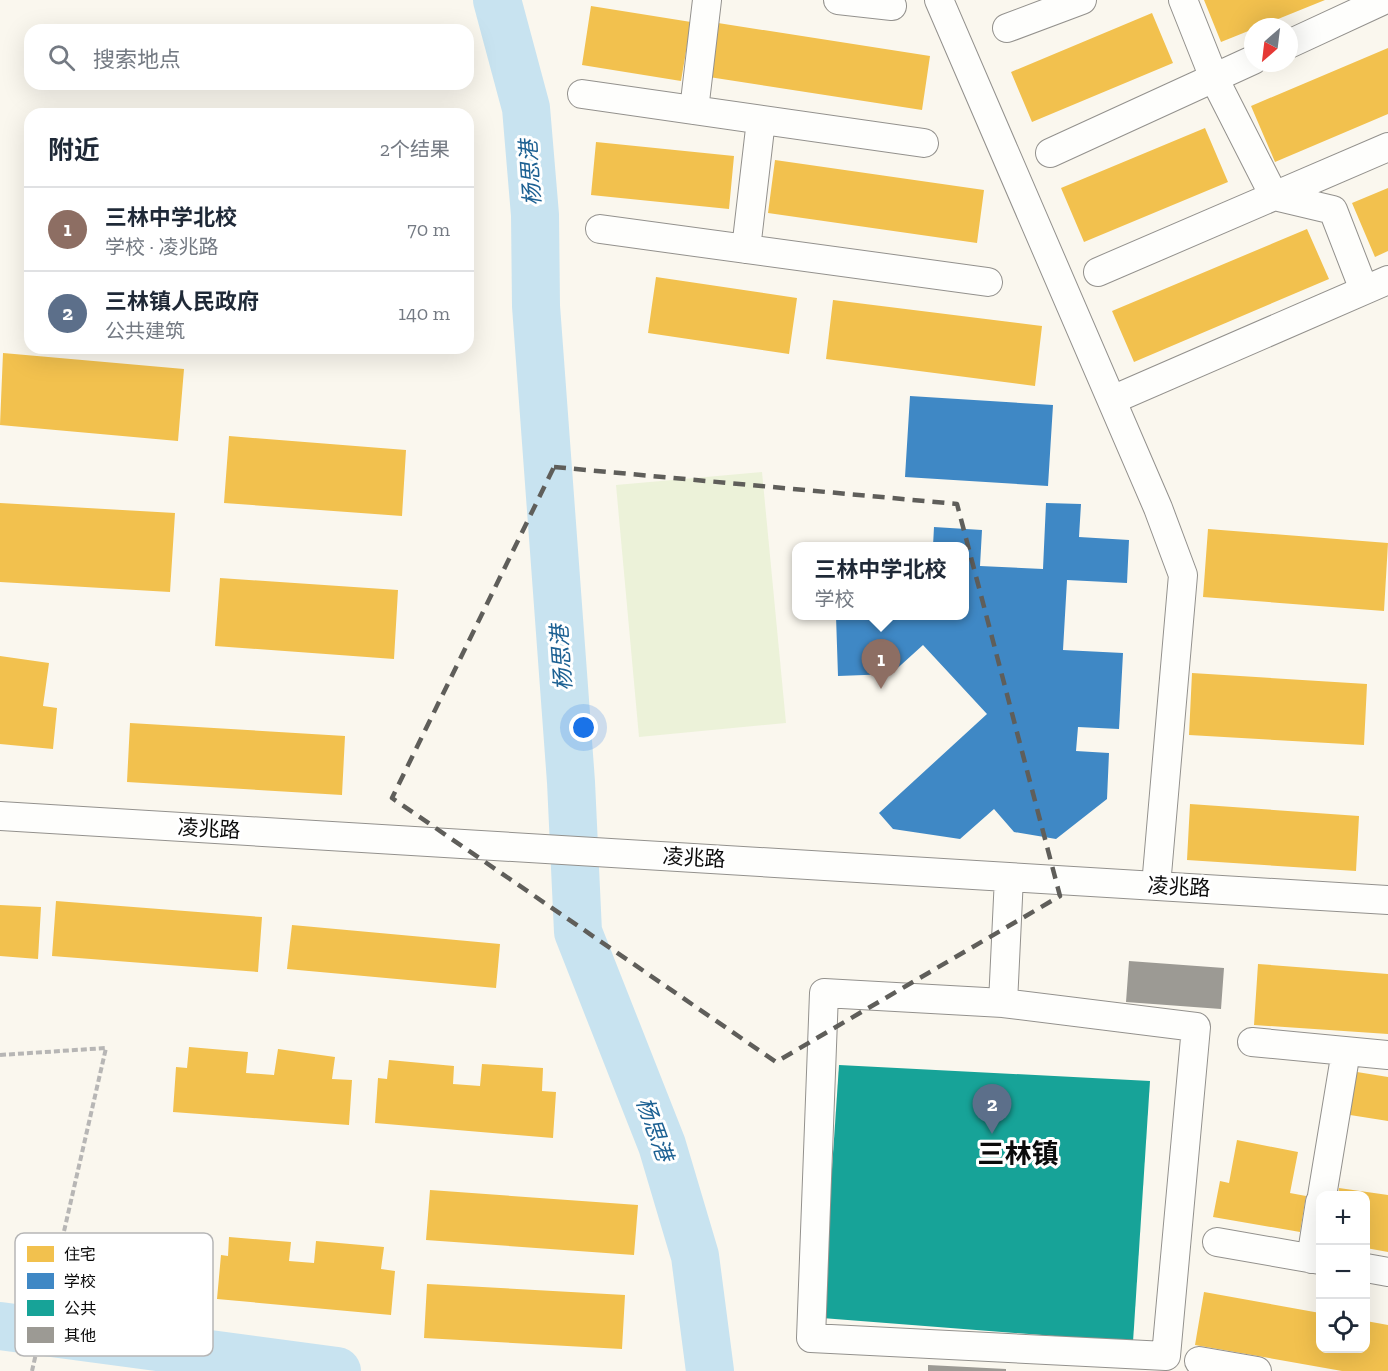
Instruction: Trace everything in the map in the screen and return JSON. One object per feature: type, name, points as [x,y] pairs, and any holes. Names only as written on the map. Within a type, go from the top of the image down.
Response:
[{"type":"street","points":[[694,110],[707,0]]},
{"type":"street","points":[[838,0],[892,6]]},
{"type":"street","points":[[939,0],[1158,507],[1183,575],[1156,886]]},
{"type":"street","points":[[1007,28],[1082,0]]},
{"type":"street","points":[[1112,400],[1376,285],[1333,210],[1274,196],[1214,78],[1183,0]]},
{"type":"street","points":[[1298,40],[1384,0]]},
{"type":"street","points":[[1050,153],[1244,64]]},
{"type":"street","points":[[582,94],[924,143]]},
{"type":"street","points":[[746,249],[761,120]]},
{"type":"street","points":[[1098,272],[1388,147]]},
{"type":"street","points":[[600,229],[988,282]]},
{"type":"street","name":"凌兆路","points":[[0,816],[1388,900]]},
{"type":"street","points":[[1003,1003],[1009,877]]},
{"type":"street","points":[[824,993],[1003,1003],[1196,1027],[1165,1364],[811,1338],[824,993]]},
{"type":"street","points":[[1252,1042],[1388,1055]]},
{"type":"street","points":[[1323,1191],[1346,1051]]},
{"type":"street","points":[[1218,1242],[1316,1259]]},
{"type":"street","points":[[1370,1269],[1388,1272]]},
{"type":"street","points":[[1199,1361],[1257,1371]]},
{"type":"path","points":[[0,1055],[106,1048],[64,1233]]},
{"type":"path","points":[[32,1371],[35,1356]]},
{"type":"highlighted area","points":[[554,467],[957,504],[1060,896],[776,1062],[392,798]]},
{"type":"green space","points":[[762,472],[786,723],[639,737],[616,485]]},
{"type":"building: 住宅","points":[[1204,0],[1325,0],[1280,18],[1244,18],[1244,33],[1221,42]]},
{"type":"building: 住宅","points":[[591,6],[691,22],[681,81],[582,65]]},
{"type":"building: 住宅","points":[[1152,13],[1173,63],[1032,122],[1011,72]]},
{"type":"building: 住宅","points":[[718,23],[930,56],[922,110],[709,77]]},
{"type":"building: 住宅","points":[[1388,48],[1388,114],[1275,162],[1251,106]]},
{"type":"building: 住宅","points":[[1205,128],[1228,182],[1084,242],[1061,188]]},
{"type":"building: 住宅","points":[[596,142],[734,156],[729,209],[591,195]]},
{"type":"building: 住宅","points":[[775,160],[984,190],[977,243],[768,213]]},
{"type":"building: 住宅","points":[[1388,188],[1388,251],[1375,257],[1352,203]]},
{"type":"building: 住宅","points":[[1307,229],[1329,279],[1134,362],[1112,311]]},
{"type":"building: 住宅","points":[[656,277],[797,298],[789,354],[648,333]]},
{"type":"building: 住宅","points":[[833,300],[1042,326],[1035,386],[826,359]]},
{"type":"building: 住宅","points":[[3,353],[184,369],[178,441],[0,425]]},
{"type":"building: 住宅","points":[[229,436],[406,450],[402,516],[224,503]]},
{"type":"building: 住宅","points":[[0,503],[175,513],[170,592],[0,582]]},
{"type":"building: 住宅","points":[[1208,529],[1388,543],[1384,611],[1203,597]]},
{"type":"building: 住宅","points":[[220,578],[398,590],[394,659],[215,646]]},
{"type":"building: 住宅","points":[[0,656],[49,663],[43,706],[57,708],[53,749],[0,744]]},
{"type":"building: 住宅","points":[[1192,673],[1367,684],[1364,745],[1189,735]]},
{"type":"building: 住宅","points":[[130,723],[345,736],[342,795],[127,782]]},
{"type":"building: 住宅","points":[[1190,804],[1359,816],[1356,871],[1187,860]]},
{"type":"building: 住宅","points":[[56,901],[262,917],[258,972],[52,956]]},
{"type":"building: 住宅","points":[[0,905],[41,907],[38,959],[0,956]]},
{"type":"building: 住宅","points":[[292,925],[500,944],[496,988],[287,969]]},
{"type":"building: 住宅","points":[[1258,964],[1388,974],[1388,1034],[1254,1025]]},
{"type":"building: 住宅","points":[[189,1047],[248,1052],[246,1073],[274,1075],[278,1049],[335,1057],[332,1079],[352,1080],[349,1125],[173,1112],[176,1067],[187,1068]]},
{"type":"building: 住宅","points":[[389,1060],[454,1066],[453,1084],[480,1086],[482,1064],[543,1068],[542,1091],[556,1092],[553,1138],[375,1123],[378,1078],[387,1079]]},
{"type":"building: 住宅","points":[[1357,1072],[1388,1077],[1388,1121],[1350,1115]]},
{"type":"building: 住宅","points":[[1237,1140],[1298,1152],[1290,1193],[1306,1196],[1300,1232],[1213,1217],[1220,1181],[1229,1183]]},
{"type":"building: 住宅","points":[[1339,1188],[1360,1191],[1339,1191]]},
{"type":"building: 住宅","points":[[430,1190],[638,1205],[634,1255],[426,1240]]},
{"type":"building: 住宅","points":[[1370,1192],[1388,1195],[1388,1252],[1370,1249]]},
{"type":"building: 住宅","points":[[229,1237],[291,1242],[289,1261],[314,1263],[316,1241],[384,1247],[381,1269],[395,1271],[391,1315],[217,1299],[221,1255],[228,1256]]},
{"type":"building: 住宅","points":[[427,1284],[625,1295],[622,1349],[424,1338]]},
{"type":"building: 住宅","points":[[1204,1292],[1316,1312],[1316,1353],[1370,1353],[1370,1322],[1388,1325],[1388,1371],[1342,1371],[1195,1345]]},
{"type":"building: 学校","points":[[910,396],[1053,405],[1048,486],[905,477]]},
{"type":"building: 学校","points":[[1046,503],[1081,504],[1079,537],[1129,540],[1127,583],[1067,580],[1063,650],[1123,653],[1119,729],[1078,727],[1076,751],[1109,753],[1107,799],[1056,839],[1014,832],[994,809],[960,839],[893,829],[879,813],[987,714],[923,645],[891,674],[838,676],[836,620],[969,620],[969,542],[933,542],[934,527],[982,530],[980,566],[1043,569]]},
{"type":"building: 公共","points":[[839,1065],[1150,1081],[1133,1342],[822,1318]]},
{"type":"building: 其他","points":[[1129,961],[1224,968],[1221,1009],[1126,1002]]},
{"type":"building: 其他","points":[[928,1365],[1006,1369],[1006,1371],[928,1371]]},
{"type":"waterway","name":"杨思港","points":[[497,0],[526,108],[535,215],[536,306],[571,782],[578,932],[662,1145],[695,1256],[710,1371]]},
{"type":"waterway","points":[[0,1326],[15,1328]]},
{"type":"waterway","points":[[213,1354],[337,1371]]},
{"type":"place","name":"三林中学北校","points":[[881,689]]},
{"type":"place","name":"三林镇人民政府","points":[[992,1134]]},
{"type":"district","name":"三林镇","points":[[1018,1154]]}]
